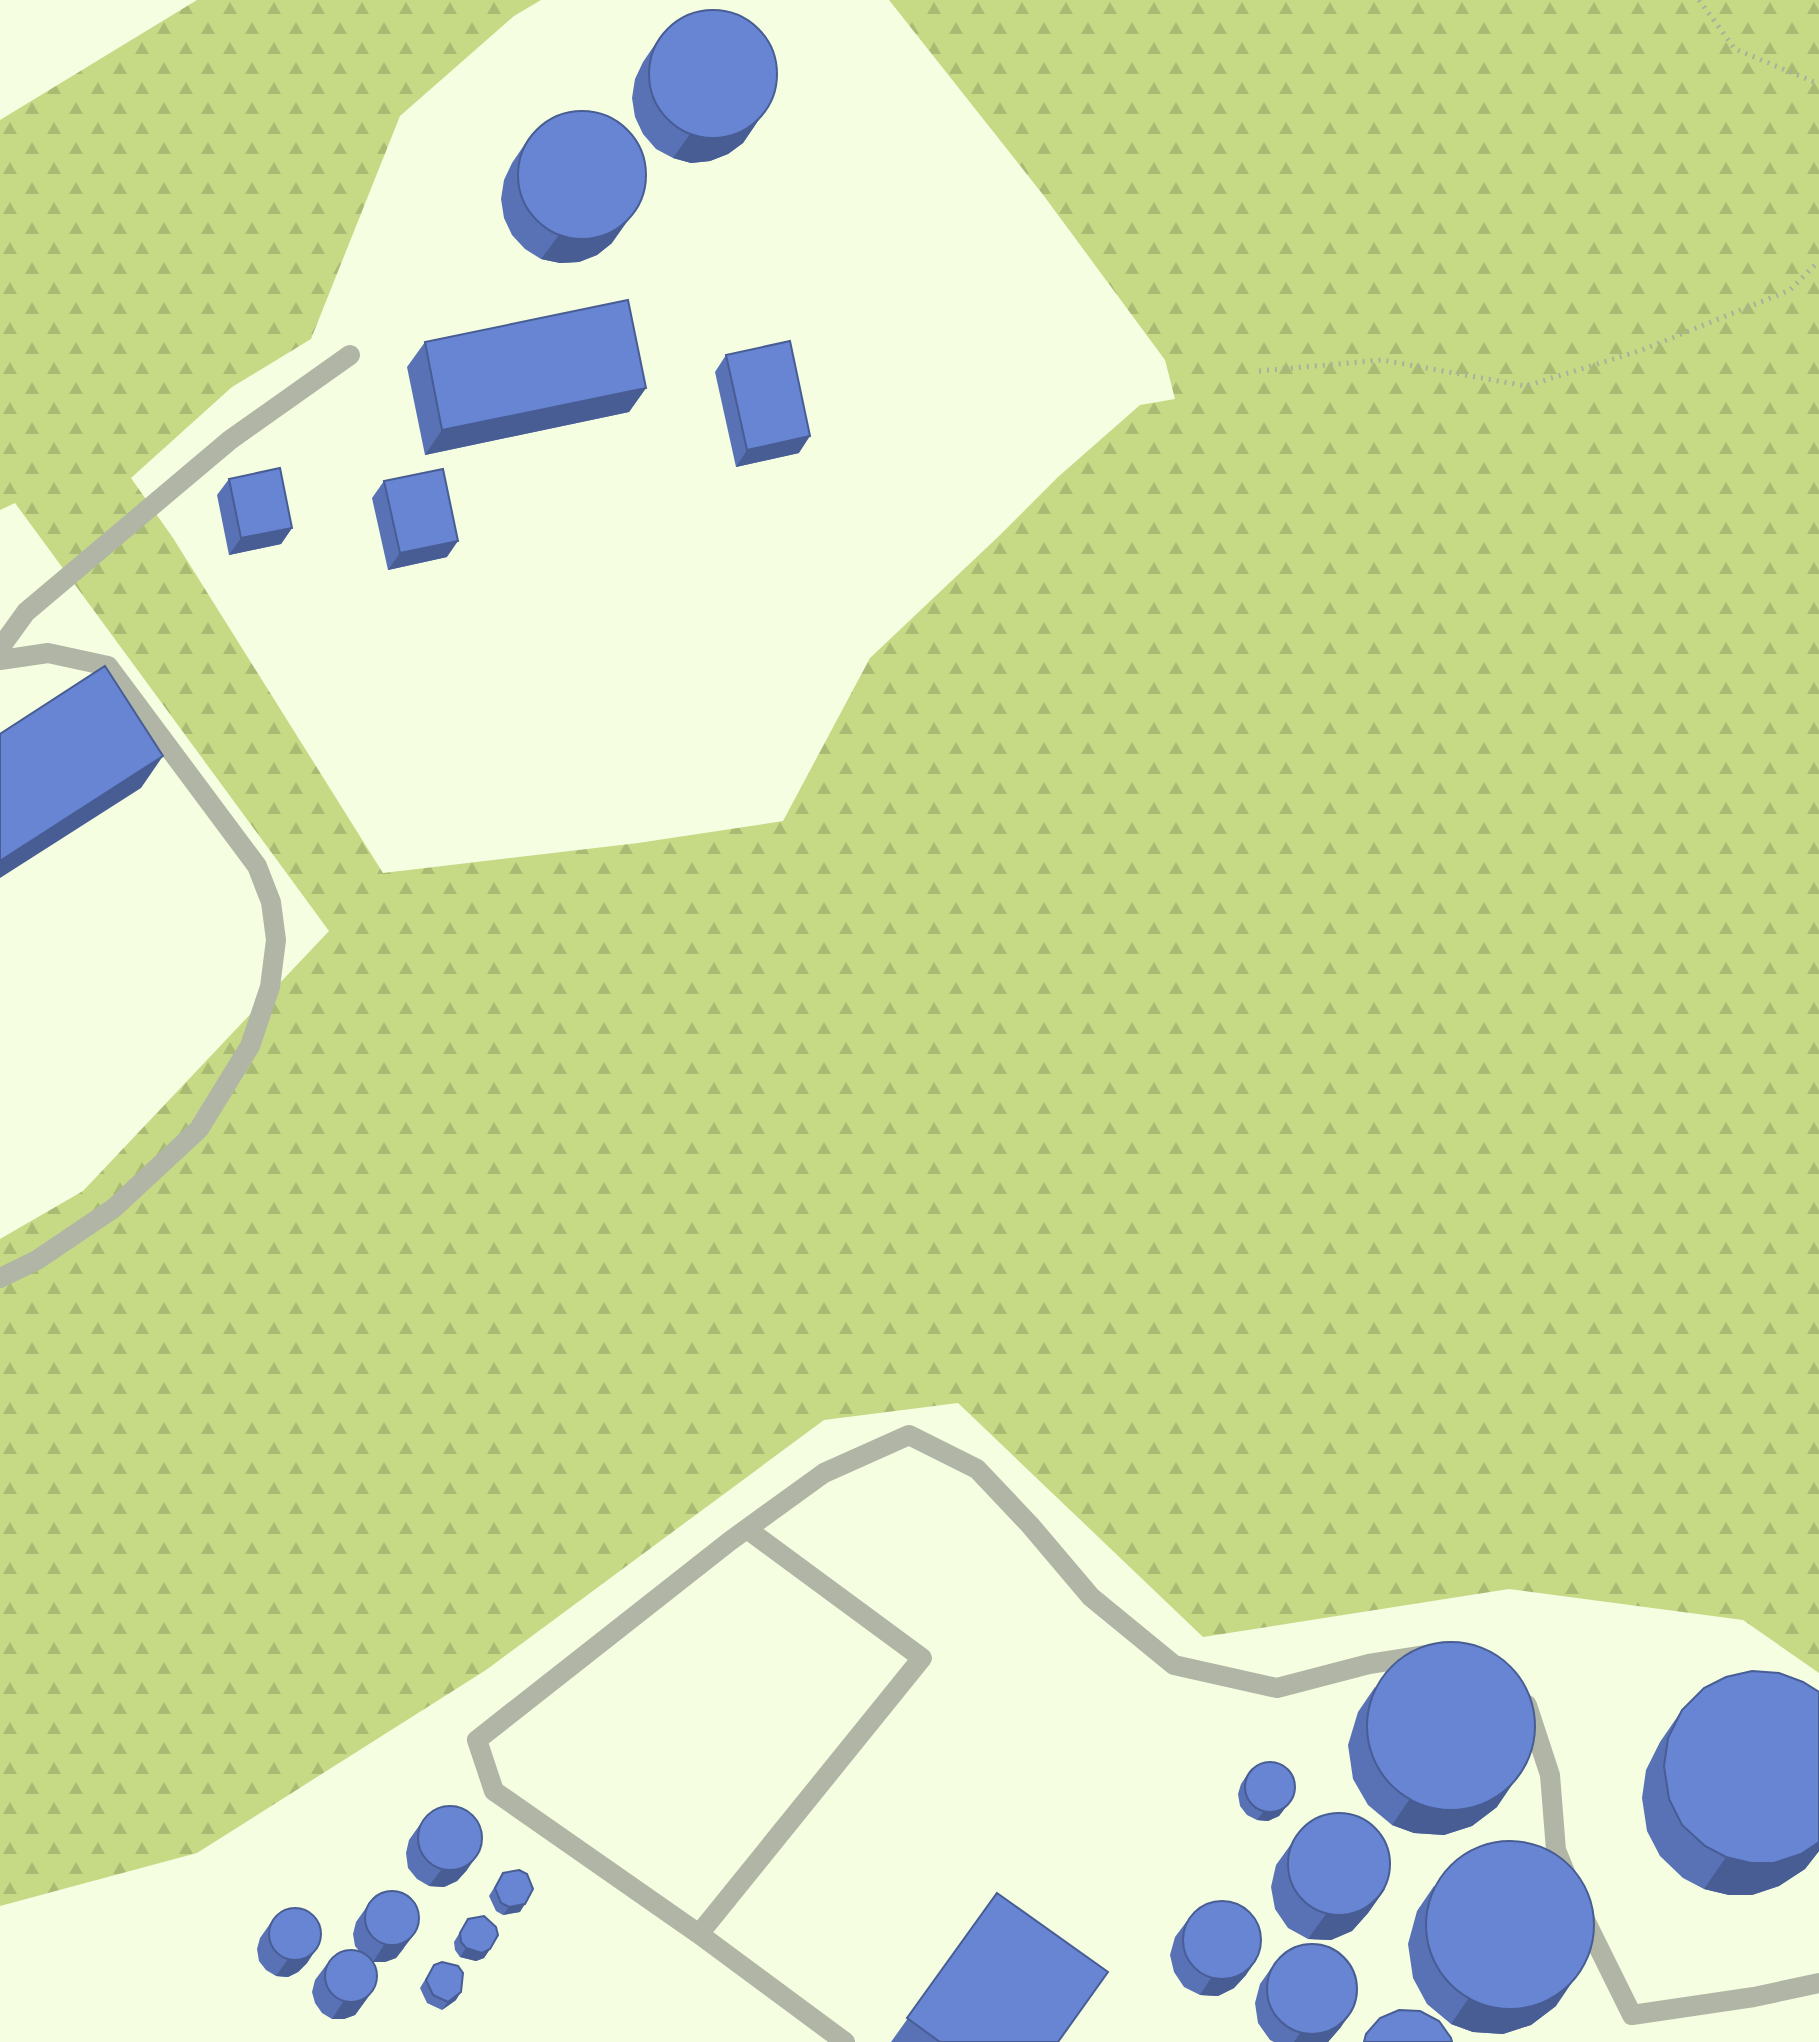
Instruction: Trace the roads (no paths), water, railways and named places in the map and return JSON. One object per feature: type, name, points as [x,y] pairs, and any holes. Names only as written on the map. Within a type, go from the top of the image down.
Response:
[{"type":"lane","points":[[0,648],[26,612],[230,440],[350,355]]},
{"type":"lane","points":[[0,660],[48,653],[108,666],[257,866],[271,902],[276,940],[270,987],[250,1046],[199,1129],[114,1208],[37,1260],[0,1278]]},
{"type":"lane","points":[[845,2042],[699,1934],[494,1791],[477,1740],[747,1529],[824,1473],[909,1435],[977,1469],[1091,1597],[1174,1665],[1277,1688],[1369,1664],[1446,1652]]},
{"type":"lane","points":[[699,1934],[922,1658],[747,1529]]},
{"type":"lane","points":[[1515,1688],[1525,1698],[1550,1775],[1556,1850],[1592,1937],[1632,2015],[1754,1997],[1819,1983]]}]
